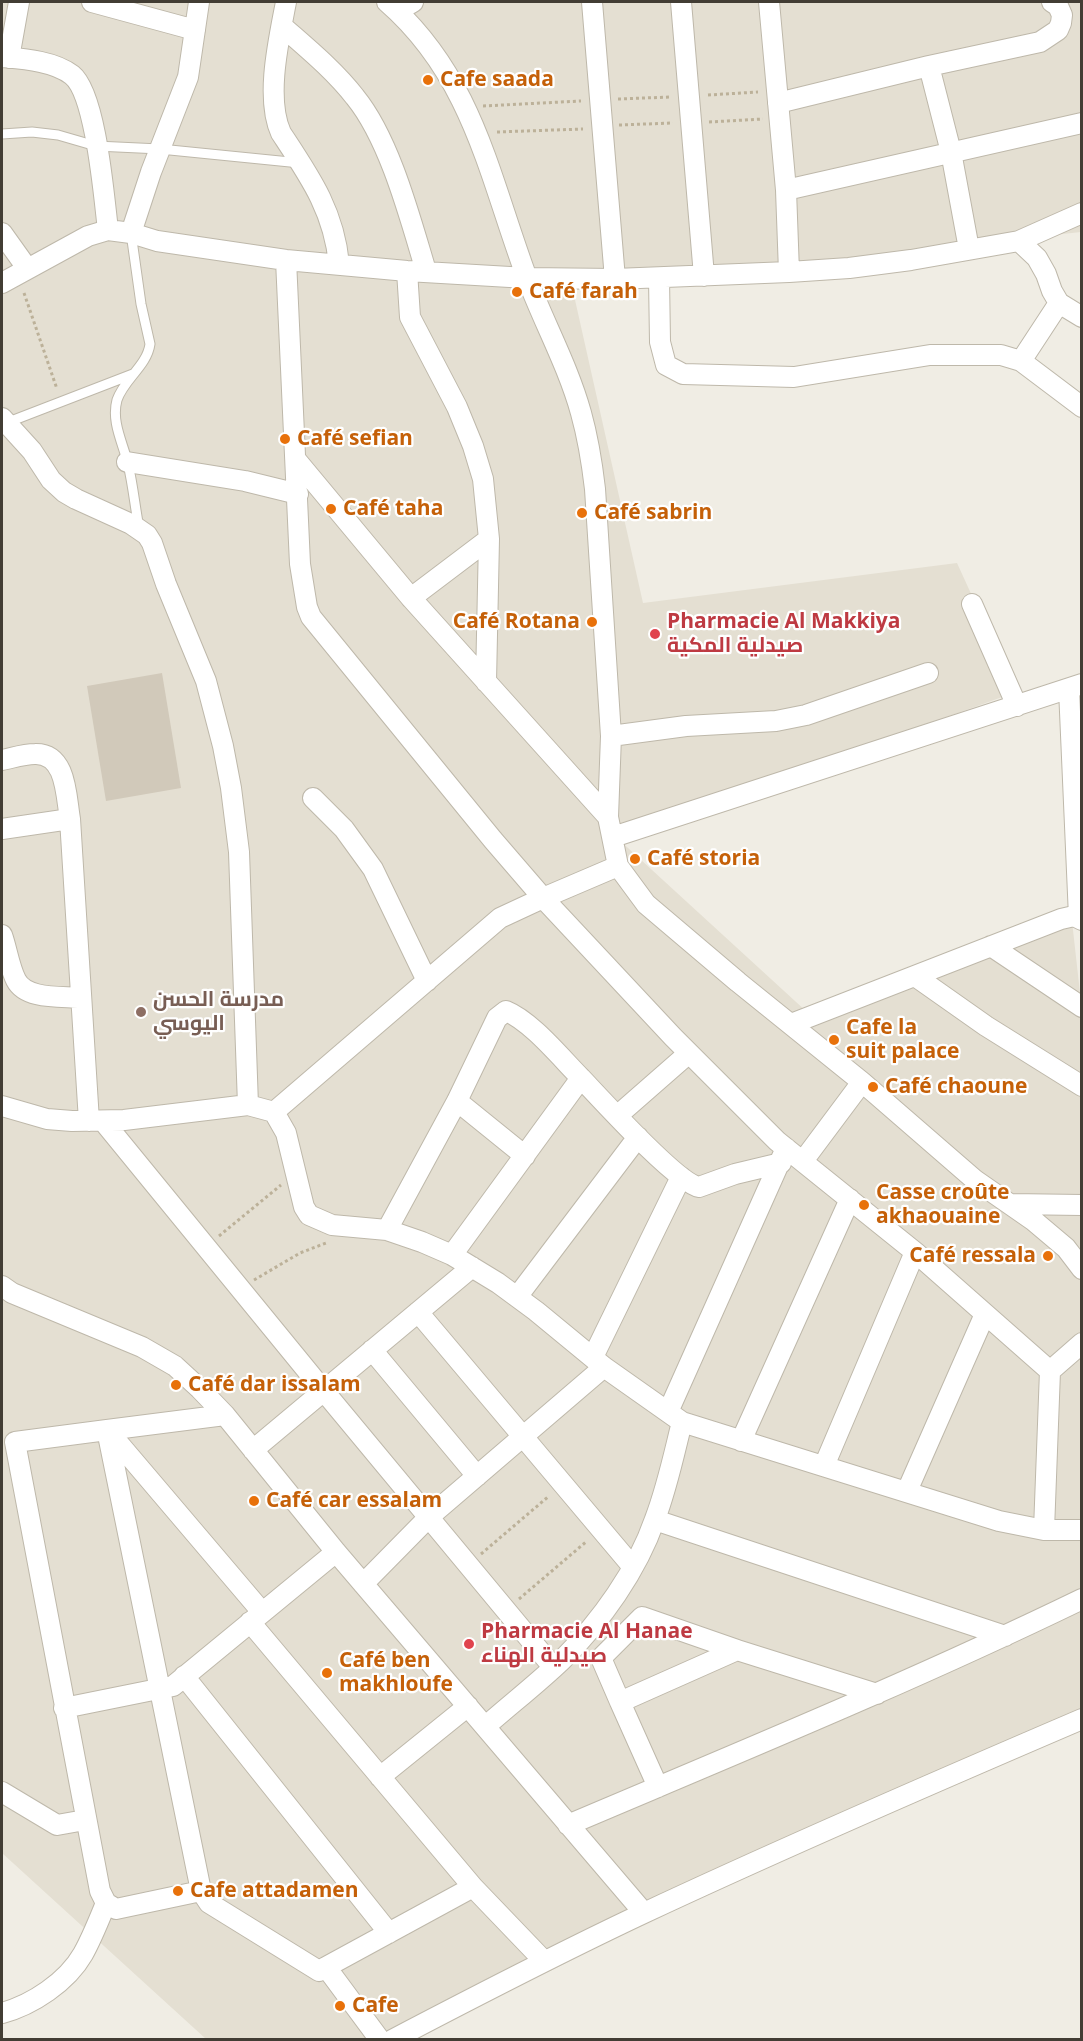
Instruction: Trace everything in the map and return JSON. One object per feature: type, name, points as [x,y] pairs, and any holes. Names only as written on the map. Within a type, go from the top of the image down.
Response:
[{"type":"street","points":[[19,2],[5,57],[33,61],[61,69],[81,84],[96,146],[108,230]]},
{"type":"street","points":[[92,2],[195,30]]},
{"type":"street","points":[[131,234],[188,77],[199,2]]},
{"type":"street","points":[[286,2],[275,77],[274,103],[279,129],[320,196],[336,239],[339,264]]},
{"type":"street","points":[[592,2],[615,279]]},
{"type":"street","points":[[681,2],[704,276]]},
{"type":"street","points":[[769,2],[786,190],[789,272]]},
{"type":"street","points":[[778,104],[929,66],[1040,42],[1058,30],[1061,22],[1062,15],[1058,6],[1052,2]]},
{"type":"street","points":[[400,5],[439,61],[466,107],[490,167],[527,278],[581,412],[590,449],[595,489],[611,736],[608,817],[618,866],[646,904],[738,982],[862,1082],[975,1180],[1074,1247],[1082,1269]]},
{"type":"street","points":[[282,26],[355,97],[378,134],[408,211],[417,271],[410,317],[457,407],[483,479],[489,539],[486,682]]},
{"type":"street","points":[[929,66],[951,152],[969,249]]},
{"type":"street","points":[[786,190],[1082,123]]},
{"type":"street","points":[[2,233],[15,275],[88,236],[108,230],[157,241],[286,261],[527,278],[615,279],[789,272],[849,268],[911,260],[1019,242],[1082,213]]},
{"type":"street","points":[[1019,242],[1037,258],[1059,303],[1082,317]]},
{"type":"street","points":[[286,261],[300,564],[307,607],[311,617],[543,898],[783,1156],[803,1161],[915,1252],[1050,1371]]},
{"type":"street","points":[[659,278],[660,342],[666,365],[683,374],[794,377],[930,356],[1001,355],[1021,361],[1082,407]]},
{"type":"street","points":[[1021,361],[1059,303]]},
{"type":"street","points":[[4,420],[32,450],[51,480],[64,492],[139,528],[147,535],[206,681],[227,767],[239,852],[248,1105]]},
{"type":"street","points":[[297,461],[411,597],[608,817]]},
{"type":"street","points":[[127,462],[245,481],[298,494]]},
{"type":"street","points":[[411,597],[489,539]]},
{"type":"street","points":[[972,604],[1017,706]]},
{"type":"street","points":[[611,736],[686,726],[776,721],[806,715],[928,673]]},
{"type":"street","points":[[613,837],[1075,687],[1080,919],[1074,916],[1061,919],[790,1024]]},
{"type":"street","points":[[2,760],[33,754],[49,758],[63,774],[70,819],[81,998],[96,1121],[206,1246],[553,1667]]},
{"type":"street","points":[[313,798],[344,830],[372,869],[427,981]]},
{"type":"street","points":[[2,829],[70,819]]},
{"type":"street","points":[[274,1112],[500,918],[618,866]]},
{"type":"street","points":[[2,935],[16,981],[26,990],[36,994],[81,998]]},
{"type":"street","points":[[992,946],[1082,1007]]},
{"type":"street","points":[[915,976],[986,1026],[1082,1086]]},
{"type":"street","points":[[387,1230],[457,1101],[497,1018],[506,1011],[528,1025],[638,1137],[689,1183],[699,1186],[783,1156]]},
{"type":"street","points":[[618,1116],[689,1053]]},
{"type":"street","points":[[452,1255],[581,1078]]},
{"type":"street","points":[[803,1161],[862,1082]]},
{"type":"street","points":[[457,1101],[525,1156]]},
{"type":"street","points":[[2,1106],[23,1114],[47,1119],[96,1121],[248,1105],[274,1112],[286,1133],[304,1207],[309,1215],[332,1225],[387,1230],[452,1255],[517,1297],[599,1362],[675,1417],[741,1441],[999,1521],[1044,1530],[1082,1530]]},
{"type":"street","points":[[517,1297],[638,1137]]},
{"type":"street","points":[[486,1726],[553,1667],[585,1635],[612,1600],[633,1566],[655,1520],[670,1469],[675,1417],[783,1156]]},
{"type":"street","points":[[363,1584],[429,1517],[522,1437],[599,1362],[681,1177]]},
{"type":"street","points":[[741,1441],[850,1199]]},
{"type":"street","points":[[1010,1204],[1082,1205]]},
{"type":"street","points":[[824,1466],[915,1252]]},
{"type":"street","points":[[253,1450],[472,1267]]},
{"type":"street","points":[[2,1286],[12,1293],[142,1347],[175,1366],[225,1415],[336,1552],[644,1913]]},
{"type":"street","points":[[418,1312],[562,1485],[633,1566]]},
{"type":"street","points":[[907,1491],[985,1314]]},
{"type":"street","points":[[1044,1530],[1050,1371],[1082,1343]]},
{"type":"street","points":[[372,1350],[477,1476]]},
{"type":"street","points":[[201,1891],[116,1909],[106,1903],[100,1891],[64,1708],[10,1464],[15,1442],[225,1415]]},
{"type":"street","points":[[107,1430],[256,1617],[380,1778],[473,1887],[544,1961]]},
{"type":"street","points":[[107,1430],[201,1891],[209,1903],[319,1971],[473,1887]]},
{"type":"street","points":[[655,1520],[1005,1636]]},
{"type":"street","points":[[64,1708],[173,1686],[336,1552]]},
{"type":"street","points":[[568,1825],[877,1694],[1082,1599]]},
{"type":"street","points":[[658,1787],[601,1658],[642,1617],[877,1694]]},
{"type":"street","points":[[620,1701],[738,1650]]},
{"type":"street","points":[[184,1676],[389,1933]]},
{"type":"street","points":[[380,1778],[468,1706]]},
{"type":"street","points":[[392,2040],[544,1961],[644,1913],[859,1815],[1082,1719]]},
{"type":"street","points":[[2,1792],[57,1825],[85,1821]]},
{"type":"street","points":[[2,2013],[13,2010],[54,1988],[82,1956],[106,1903]]},
{"type":"street","points":[[326,1967],[380,2040]]},
{"type":"lane","points":[[2,134],[32,132],[96,146],[160,149],[300,163]]},
{"type":"lane","points":[[131,234],[141,304],[150,344],[149,351],[119,394],[116,409],[117,430],[127,462],[139,528]]},
{"type":"lane","points":[[4,420],[62,402],[133,374]]},
{"type":"path","points":[[466,107],[689,96],[778,104]]},
{"type":"path","points":[[477,133],[691,123],[778,104]]},
{"type":"path","points":[[15,275],[62,402]]},
{"type":"path","points":[[206,1246],[296,1172]]},
{"type":"path","points":[[240,1288],[300,1253],[331,1240]]},
{"type":"path","points":[[469,1565],[562,1485]]},
{"type":"path","points":[[506,1610],[601,1529]]},
{"type":"shaded area","points":[[2,2],[1081,2],[1081,232],[659,278],[571,282],[643,603],[957,563],[1016,692],[616,837],[807,1012],[1071,912],[1082,1011],[1081,1720],[386,2039],[206,2039],[2,1853]]},
{"type":"building","points":[[162,673],[181,788],[106,801],[87,686]]},
{"type":"place","name":"Cafe saada","points":[[428,80]]},
{"type":"place","name":"Café farah","points":[[517,292]]},
{"type":"place","name":"Café sefian","points":[[285,439]]},
{"type":"place","name":"Café taha","points":[[331,509]]},
{"type":"place","name":"Café sabrin","points":[[582,513]]},
{"type":"place","name":"Café Rotana","points":[[592,622]]},
{"type":"place","name":"Pharmacie Al Makkiya صيدلية المكية","points":[[655,634]]},
{"type":"place","name":"Café storia","points":[[635,859]]},
{"type":"place","name":"مدرسة الحسن اليوسي","points":[[141,1012]]},
{"type":"place","name":"Cafe la suit palace","points":[[834,1040]]},
{"type":"place","name":"Café chaoune","points":[[873,1087]]},
{"type":"place","name":"Casse croûte akhaouaine","points":[[864,1205]]},
{"type":"place","name":"Café ressala","points":[[1048,1256]]},
{"type":"place","name":"Café dar issalam","points":[[176,1385]]},
{"type":"place","name":"Café car essalam","points":[[254,1501]]},
{"type":"place","name":"Pharmacie Al Hanae صيدلية الهناء","points":[[469,1644]]},
{"type":"place","name":"Café ben makhloufe","points":[[327,1673]]},
{"type":"place","name":"Cafe attadamen","points":[[178,1891]]},
{"type":"place","name":"Cafe","points":[[340,2006]]}]
